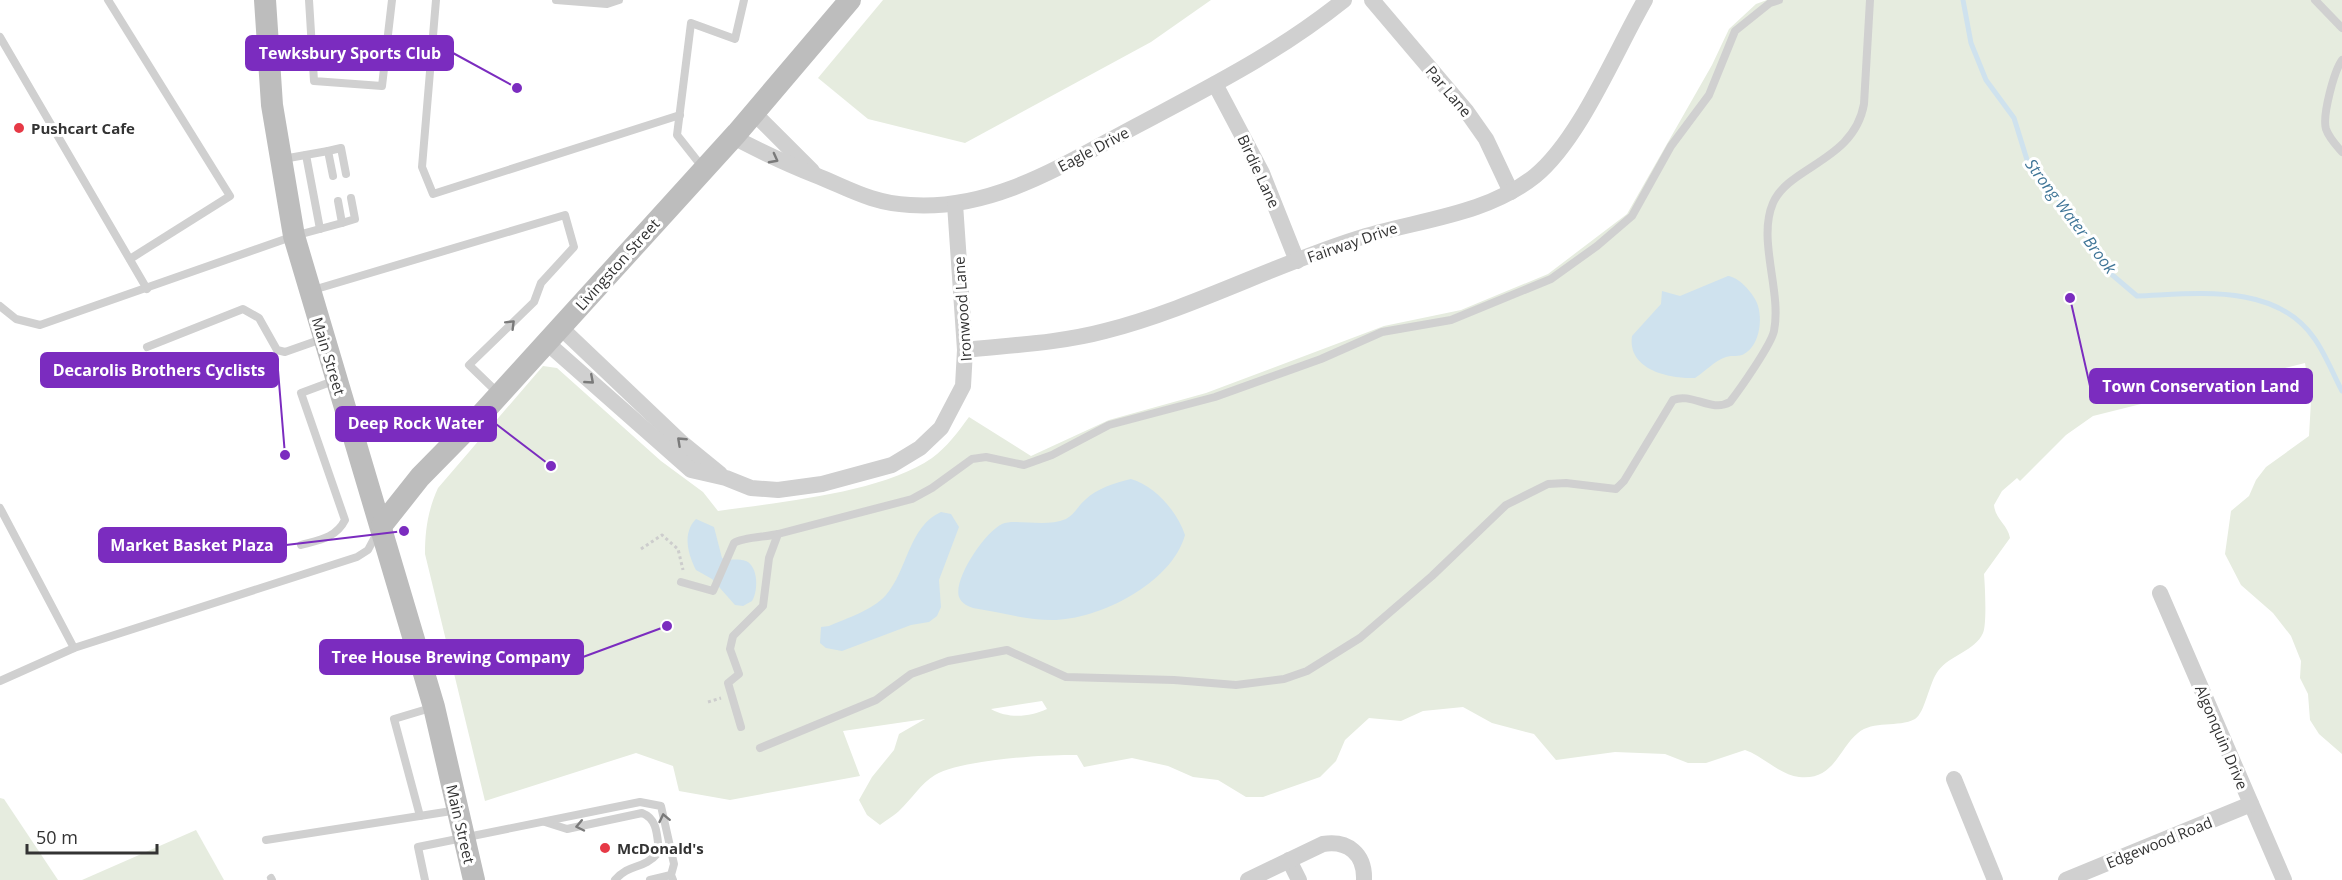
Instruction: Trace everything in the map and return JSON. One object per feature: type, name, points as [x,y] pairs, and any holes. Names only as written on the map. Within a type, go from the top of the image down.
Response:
[{"type":"main road","name":"Main Street","points":[[265,0],[272,105],[294,236],[323,338],[382,525],[434,706],[474,880]]},
{"type":"main road","name":"Livingston Street","points":[[382,525],[420,477],[500,394],[733,137],[850,0]]},
{"type":"street","name":"Eagle Drive","points":[[733,137],[783,163],[817,176],[846,191],[881,201],[908,205],[955,204],[1031,182],[1287,43],[1344,0]]},
{"type":"street","name":"Par Lane","points":[[1372,0],[1467,112],[1486,140],[1511,192]]},
{"type":"street","name":"Fairway Drive","points":[[965,350],[1057,340],[1108,331],[1390,228],[1471,209],[1511,192],[1533,177],[1558,154],[1638,3]]},
{"type":"street","name":"Birdie Lane","points":[[1215,84],[1262,174],[1297,261]]},
{"type":"street","name":"Eagle Drive","points":[[754,113],[817,176]]},
{"type":"street","name":"Ironwood Lane","points":[[553,335],[726,478],[751,488],[777,490],[822,484],[892,465],[920,448],[941,428],[963,386],[965,350],[955,204]]},
{"type":"street","name":"Algonquin Drive","points":[[2160,593],[2284,880]]},
{"type":"street","points":[[1954,779],[1995,880]]},
{"type":"street","name":"Edgewood Road","points":[[2066,880],[2251,804]]},
{"type":"street","points":[[1248,880],[1323,844],[1345,844],[1361,859],[1364,880]]},
{"type":"street","points":[[1289,860],[1299,880]]},
{"type":"lane","points":[[108,0],[230,196],[130,259]]},
{"type":"lane","points":[[309,0],[314,81],[382,86],[392,0]]},
{"type":"lane","points":[[436,0],[422,167],[433,194],[680,116]]},
{"type":"lane","points":[[556,0],[608,3],[619,0]]},
{"type":"lane","points":[[704,169],[677,135],[691,23],[735,39],[744,0]]},
{"type":"lane","points":[[683,581],[713,591],[727,556],[738,540],[757,539],[912,499],[932,488],[972,459],[986,457],[1024,465],[1052,455],[1109,426],[1215,397],[1321,359],[1382,332],[1451,320],[1551,279],[1598,246],[1632,216],[1671,146],[1709,94],[1735,31],[1770,3],[1779,0]]},
{"type":"lane","points":[[760,748],[876,700],[911,674],[948,661],[1007,650],[1066,677],[1174,680],[1236,685],[1284,679],[1307,671],[1360,638],[1432,576],[1506,505],[1548,483],[1616,489],[1624,481],[1673,400],[1685,398],[1714,406],[1730,402],[1770,340],[1774,328],[1775,302],[1769,214],[1778,195],[1831,155],[1860,118],[1864,104],[1870,0]]},
{"type":"lane","points":[[2315,0],[2342,28]]},
{"type":"lane","points":[[0,37],[147,289]]},
{"type":"lane","points":[[2342,60],[2336,71],[2325,121],[2331,139],[2342,152]]},
{"type":"lane","points":[[280,160],[341,148],[346,174]]},
{"type":"lane","points":[[328,151],[333,176]]},
{"type":"lane","points":[[306,155],[320,229]]},
{"type":"lane","points":[[0,306],[16,319],[40,325],[294,236],[355,219],[351,198]]},
{"type":"lane","points":[[338,201],[342,223]]},
{"type":"lane","points":[[309,291],[565,215],[574,247],[541,283],[534,302],[469,365],[500,394]]},
{"type":"lane","points":[[147,347],[243,309],[259,318],[277,350],[285,352],[323,338]]},
{"type":"lane","points":[[301,544],[329,537],[341,529],[345,520],[302,393],[336,380]]},
{"type":"lane","points":[[0,508],[74,648]]},
{"type":"lane","points":[[0,681],[74,648],[357,557],[368,549],[382,525]]},
{"type":"lane","points":[[741,727],[728,683],[739,674],[730,649],[733,636],[763,606],[769,558],[778,534]]},
{"type":"lane","points":[[420,816],[394,719],[434,706]]},
{"type":"lane","points":[[425,880],[418,847],[640,802],[662,807],[674,864],[672,878],[650,880]]},
{"type":"lane","points":[[266,840],[458,810]]},
{"type":"lane","points":[[543,822],[567,829],[642,813],[650,816],[655,825],[659,852],[648,863],[624,869],[615,880]]},
{"type":"path","points":[[641,549],[662,535],[678,549],[683,581]]},
{"type":"shaded area","points":[[883,0],[1211,0],[1151,42],[965,143],[868,119],[818,78]]},
{"type":"shaded area","points":[[1767,0],[2342,0],[2342,754],[2319,734],[2310,720],[2308,694],[2300,678],[2301,661],[2291,636],[2273,613],[2241,585],[2225,554],[2231,511],[2249,496],[2256,480],[2266,467],[2309,436],[2311,401],[2305,363],[2093,416],[2066,435],[2020,481],[2017,478],[2002,491],[1994,505],[2010,538],[1984,574],[1985,622],[1979,639],[1938,671],[1922,711],[1915,719],[1864,729],[1851,739],[1828,769],[1811,777],[1792,776],[1745,750],[1706,763],[1688,763],[1665,754],[1615,752],[1556,760],[1534,734],[1492,723],[1463,707],[1423,711],[1401,721],[1369,718],[1345,740],[1336,761],[1320,777],[1263,797],[1246,797],[1218,780],[1193,777],[1168,766],[1132,758],[1084,767],[1077,755],[1025,757],[964,765],[935,775],[925,782],[897,813],[880,825],[867,815],[859,800],[872,777],[894,750],[899,734],[925,719],[843,731],[860,776],[730,800],[679,791],[673,766],[636,753],[485,801],[425,554],[426,528],[438,488],[543,366],[557,368],[661,461],[703,492],[718,511],[799,500],[886,480],[932,458],[969,417],[1031,456],[1109,420],[1206,393],[1384,326],[1461,310],[1548,274],[1627,214],[1712,65],[1729,29],[1756,4]],"holes":[[[1042,701],[1047,709],[1019,716],[991,709]]]},
{"type":"shaded area","points":[[0,798],[4,799],[58,880],[0,880]]},
{"type":"shaded area","points":[[196,830],[224,880],[82,880]]},
{"type":"water","points":[[1728,276],[1743,284],[1758,305],[1759,329],[1750,350],[1742,355],[1722,359],[1695,378],[1663,374],[1652,370],[1636,357],[1632,348],[1632,336],[1661,304],[1662,291],[1680,296]]},
{"type":"water","points":[[1131,479],[1157,493],[1177,517],[1185,535],[1165,569],[1150,583],[1111,606],[1071,618],[1052,620],[973,608],[960,599],[958,589],[965,568],[987,536],[1002,524],[1008,522],[1049,523],[1066,519],[1095,492]]},
{"type":"water","points":[[941,512],[951,514],[959,527],[939,580],[941,607],[937,616],[929,622],[911,625],[842,651],[826,648],[820,643],[821,627],[829,626],[859,613],[886,595],[899,574],[915,538],[930,519]]},
{"type":"water","points":[[696,519],[714,527],[722,558],[743,560],[750,564],[756,580],[752,601],[743,606],[735,605],[712,579],[696,570],[689,551],[688,537]]},
{"type":"waterway","name":"Strong Water Brook","points":[[1963,0],[1971,43],[1986,80],[2014,118],[2028,163],[2081,225],[2110,273],[2137,296],[2233,295],[2278,308],[2298,320],[2314,338],[2342,391]]},
{"type":"place","name":"Tewksbury Sports Club","points":[[517,88]]},
{"type":"place","name":"Pushcart Cafe","points":[[19,128]]},
{"type":"place","name":"Town Conservation Land","points":[[2070,298]]},
{"type":"place","name":"Decarolis Brothers Cyclists","points":[[285,455]]},
{"type":"place","name":"Deep Rock Water","points":[[551,466]]},
{"type":"place","name":"Market Basket Plaza","points":[[404,531]]},
{"type":"place","name":"Tree House Brewing Company","points":[[667,626]]},
{"type":"place","name":"McDonald's","points":[[605,848]]}]
